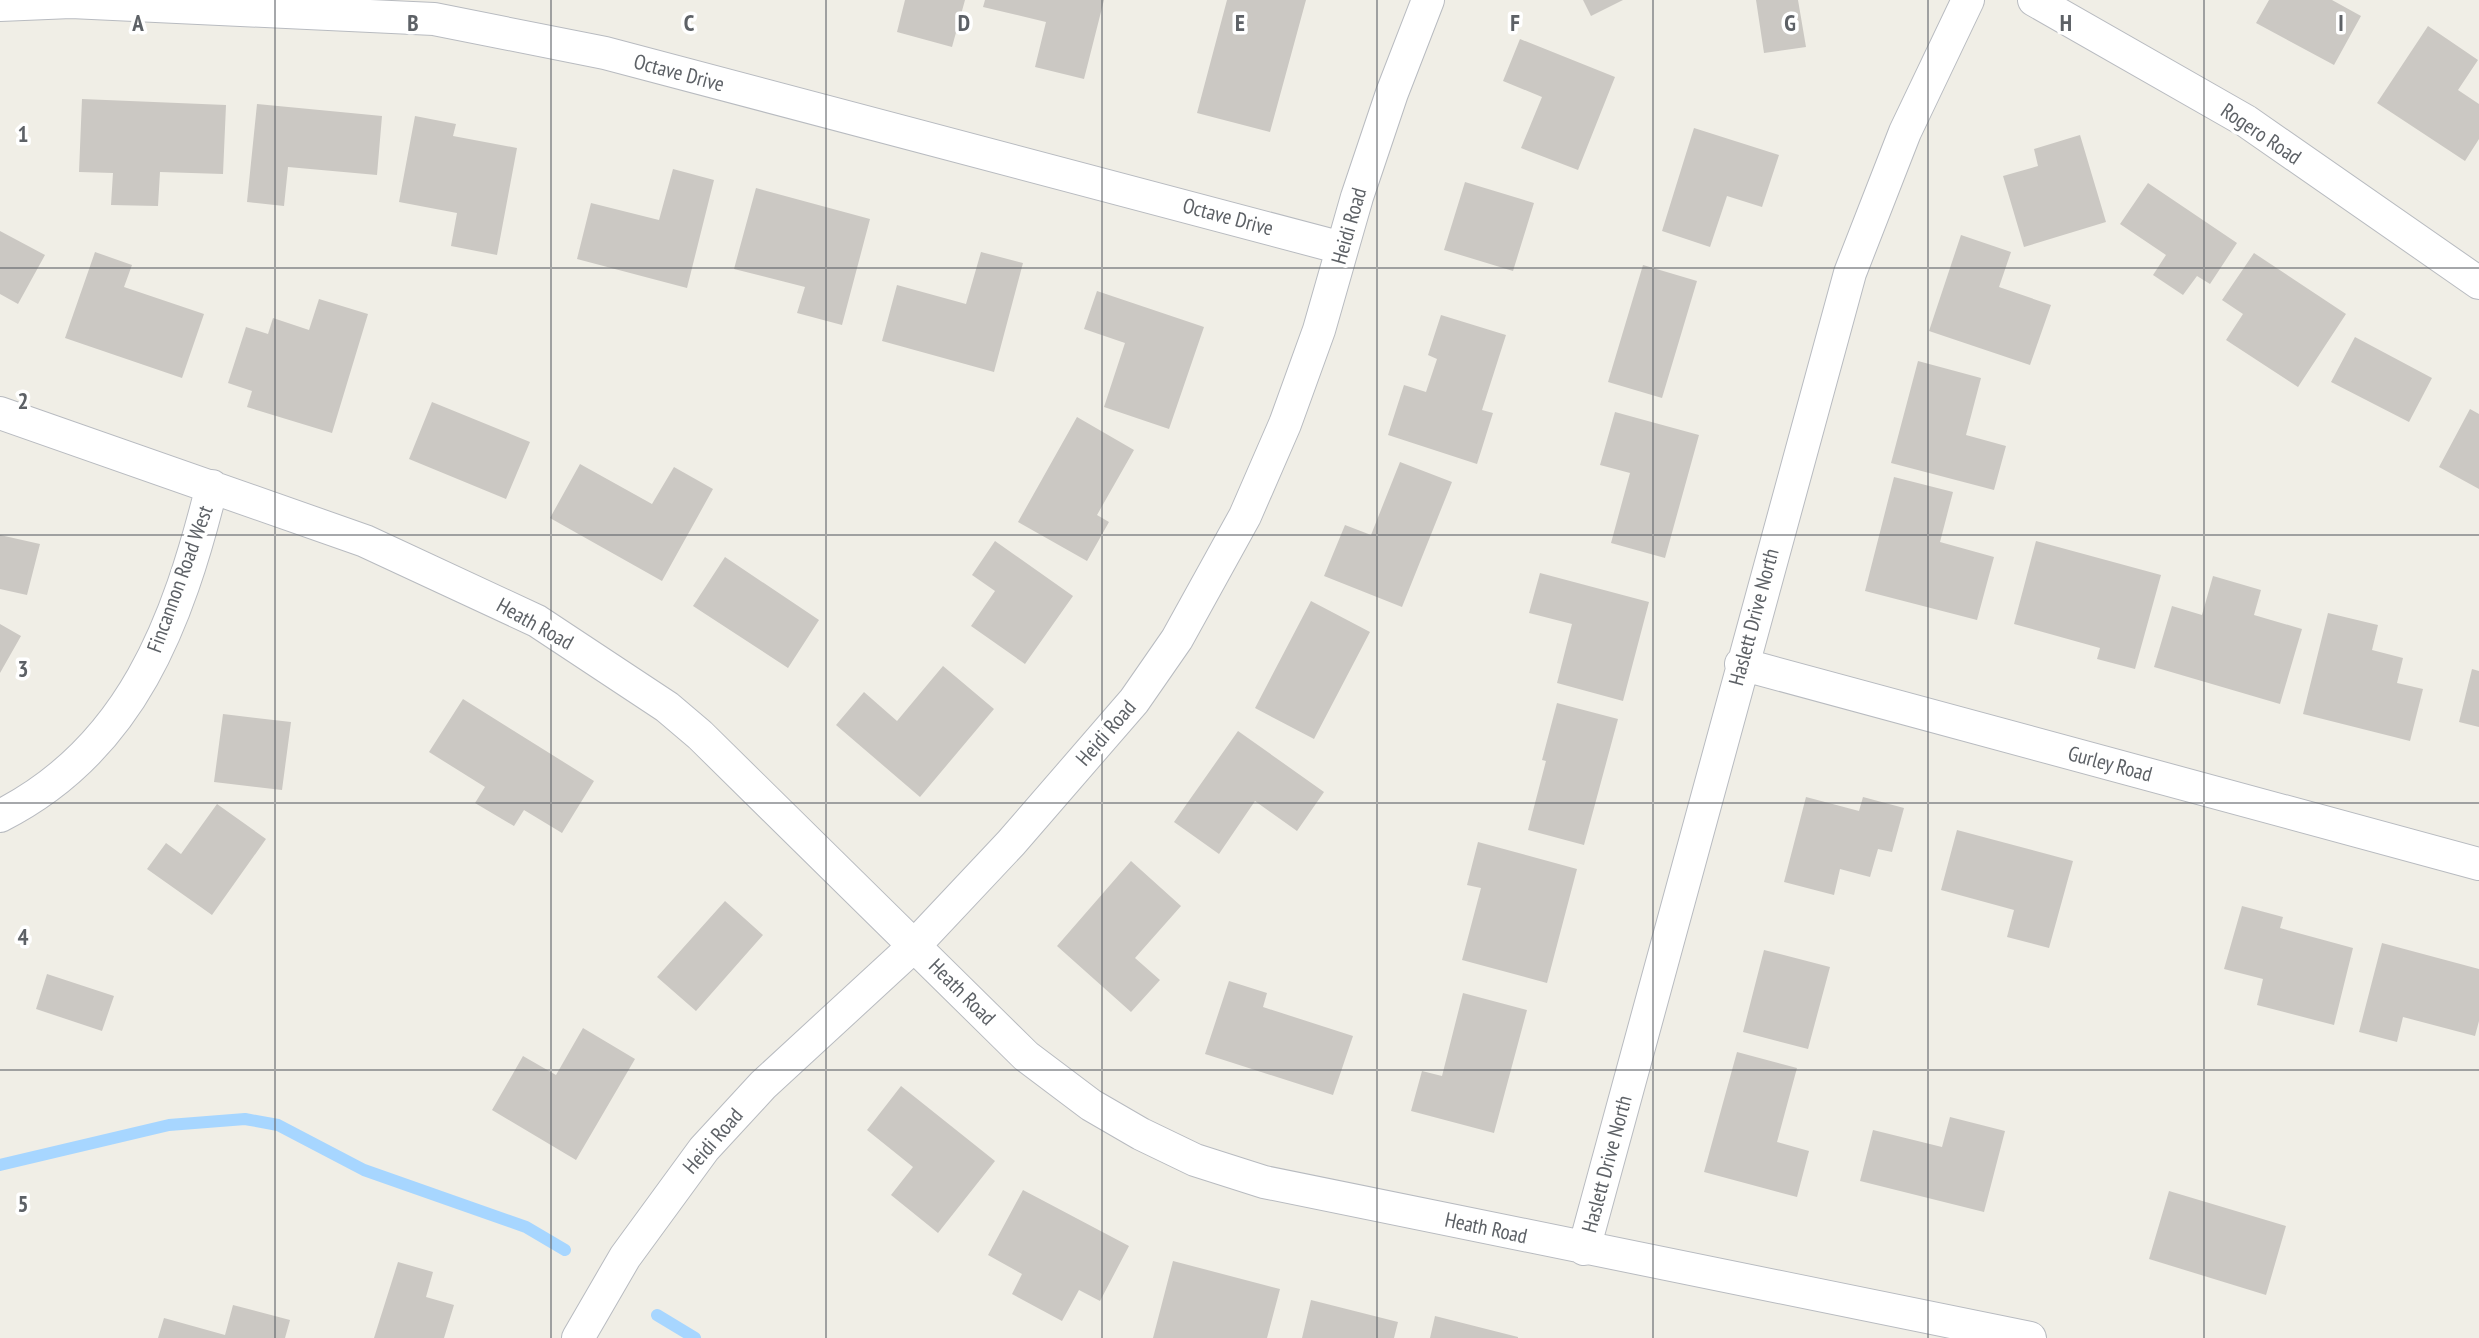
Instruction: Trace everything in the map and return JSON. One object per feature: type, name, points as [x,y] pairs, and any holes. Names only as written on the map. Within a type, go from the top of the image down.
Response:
[{"type":"street","name":"Heidi Road","points":[[578,1338],[625,1257],[704,1149],[764,1085],[915,945],[1011,843],[1134,701],[1195,610],[1245,516],[1285,424],[1319,330],[1342,247],[1392,93],[1428,0]]},
{"type":"street","name":"Haslett Drive North","points":[[1584,1249],[1741,664],[1850,273],[1905,132],[1968,0]]},
{"type":"street","name":"Rogero Road","points":[[2034,0],[2246,121],[2479,283]]},
{"type":"street","name":"Octave Drive","points":[[0,5],[71,2],[434,19],[605,53],[1342,247]]},
{"type":"street","name":"Heath Road","points":[[0,412],[365,541],[537,621],[610,667],[700,735],[1026,1056],[1090,1105],[1195,1160],[1264,1182],[2030,1338]]},
{"type":"street","name":"Fincannon Road West","points":[[0,816],[32,800],[96,746],[132,698],[163,638],[199,537],[212,486]]},
{"type":"street","name":"Gurley Road","points":[[1741,664],[2479,864]]},
{"type":"building","points":[[905,0],[965,0],[952,47],[897,32]]},
{"type":"building","points":[[985,0],[1104,0],[1084,79],[1035,67],[1046,22],[983,7]]},
{"type":"building","points":[[1227,0],[1306,0],[1270,132],[1197,113]]},
{"type":"building","points":[[1583,0],[1623,0],[1591,16]]},
{"type":"building","points":[[1756,0],[1798,0],[1806,47],[1764,53]]},
{"type":"building","points":[[2269,0],[2332,0],[2361,16],[2334,65],[2256,23]]},
{"type":"building","points":[[2428,26],[2478,60],[2458,90],[2479,104],[2479,139],[2465,161],[2377,103]]},
{"type":"building","points":[[1520,39],[1615,77],[1578,170],[1521,148],[1542,97],[1503,81]]},
{"type":"building","points":[[82,99],[226,105],[223,174],[160,172],[158,206],[111,205],[113,173],[79,172]]},
{"type":"building","points":[[257,104],[382,116],[377,175],[288,167],[284,206],[247,202]]},
{"type":"building","points":[[415,116],[456,124],[453,136],[517,148],[497,255],[451,246],[457,213],[399,202]]},
{"type":"building","points":[[1694,128],[1779,155],[1762,207],[1727,196],[1710,247],[1662,231]]},
{"type":"building","points":[[2080,135],[2106,222],[2024,247],[2003,176],[2038,166],[2034,149]]},
{"type":"building","points":[[673,169],[714,180],[687,288],[577,259],[591,203],[659,220]]},
{"type":"building","points":[[1465,182],[1534,203],[1513,271],[1444,250]]},
{"type":"building","points":[[2148,183],[2237,243],[2210,284],[2197,276],[2183,295],[2153,275],[2166,255],[2120,224]]},
{"type":"building","points":[[756,188],[870,219],[842,325],[797,313],[805,287],[734,269]]},
{"type":"building","points":[[0,231],[45,255],[18,304],[0,294]]},
{"type":"building","points":[[1961,235],[2011,252],[1999,287],[2051,305],[2030,365],[1929,331]]},
{"type":"building","points":[[95,252],[132,265],[124,287],[204,314],[182,378],[65,338]]},
{"type":"building","points":[[981,252],[1023,263],[994,372],[882,341],[897,285],[966,304]]},
{"type":"building","points":[[2254,253],[2346,314],[2298,387],[2226,340],[2243,314],[2222,300]]},
{"type":"building","points":[[1643,265],[1697,281],[1662,398],[1608,382]]},
{"type":"building","points":[[1097,291],[1204,327],[1169,429],[1104,407],[1125,343],[1084,329]]},
{"type":"building","points":[[319,299],[368,314],[332,433],[247,407],[252,391],[228,383],[246,327],[268,334],[273,318],[309,330]]},
{"type":"building","points":[[1441,315],[1506,335],[1482,410],[1493,413],[1477,464],[1388,435],[1404,385],[1426,392],[1437,359],[1428,355]]},
{"type":"building","points":[[2355,337],[2432,378],[2409,422],[2331,382]]},
{"type":"building","points":[[1918,361],[1981,378],[1966,435],[2006,446],[1994,490],[1891,463]]},
{"type":"building","points":[[432,402],[530,442],[506,499],[409,459]]},
{"type":"building","points":[[2470,409],[2479,414],[2479,489],[2439,467]]},
{"type":"building","points":[[1615,412],[1699,435],[1665,558],[1611,543],[1630,473],[1600,465]]},
{"type":"building","points":[[1077,417],[1134,450],[1097,515],[1109,522],[1087,561],[1018,522]]},
{"type":"building","points":[[1400,462],[1452,482],[1402,607],[1324,576],[1345,525],[1371,535]]},
{"type":"building","points":[[580,464],[652,504],[674,467],[713,489],[662,581],[550,518]]},
{"type":"building","points":[[1894,477],[1953,492],[1940,542],[1994,557],[1977,620],[1865,591]]},
{"type":"building","points":[[0,535],[40,544],[27,595],[0,589]]},
{"type":"building","points":[[995,541],[1073,596],[1025,664],[971,626],[995,591],[972,575]]},
{"type":"building","points":[[2036,541],[2161,575],[2135,669],[2097,659],[2100,648],[2014,624]]},
{"type":"building","points":[[725,557],[819,620],[788,668],[693,606]]},
{"type":"building","points":[[1540,573],[1649,602],[1623,701],[1557,683],[1572,624],[1529,613]]},
{"type":"building","points":[[2213,576],[2261,590],[2254,615],[2302,629],[2280,704],[2154,667],[2172,606],[2202,615]]},
{"type":"building","points":[[1311,601],[1370,632],[1314,739],[1255,708]]},
{"type":"building","points":[[2328,613],[2378,625],[2372,650],[2403,658],[2397,683],[2423,689],[2410,741],[2303,714]]},
{"type":"building","points":[[0,624],[21,636],[0,673]]},
{"type":"building","points":[[943,666],[994,709],[920,797],[836,725],[864,692],[897,721]]},
{"type":"building","points":[[2472,669],[2479,671],[2479,727],[2459,722]]},
{"type":"building","points":[[463,699],[594,781],[562,833],[524,810],[514,826],[475,803],[485,787],[429,752]]},
{"type":"building","points":[[1557,703],[1618,719],[1584,845],[1528,830],[1546,761],[1542,760]]},
{"type":"building","points":[[223,714],[291,722],[282,790],[214,782]]},
{"type":"building","points":[[1238,731],[1324,792],[1297,831],[1255,801],[1219,854],[1174,822]]},
{"type":"building","points":[[1806,797],[1859,811],[1863,797],[1904,808],[1892,852],[1878,849],[1870,877],[1840,869],[1834,895],[1784,882]]},
{"type":"building","points":[[217,804],[266,839],[212,915],[147,869],[166,843],[181,854]]},
{"type":"building","points":[[1957,830],[2073,861],[2049,948],[2007,937],[2014,910],[1941,890]]},
{"type":"building","points":[[1478,842],[1577,869],[1547,983],[1462,960],[1481,888],[1467,885]]},
{"type":"building","points":[[1131,861],[1181,906],[1135,958],[1160,980],[1131,1012],[1057,946]]},
{"type":"building","points":[[725,901],[763,935],[696,1011],[657,977]]},
{"type":"building","points":[[2242,906],[2283,917],[2280,928],[2353,948],[2334,1025],[2257,1005],[2263,979],[2224,969]]},
{"type":"building","points":[[2382,943],[2479,969],[2479,1021],[2475,1036],[2403,1017],[2397,1042],[2359,1032]]},
{"type":"building","points":[[1764,950],[1830,967],[1808,1049],[1743,1032]]},
{"type":"building","points":[[47,974],[114,996],[102,1031],[36,1009]]},
{"type":"building","points":[[1229,981],[1267,993],[1263,1007],[1353,1036],[1333,1095],[1205,1054]]},
{"type":"building","points":[[1463,993],[1527,1010],[1494,1133],[1411,1111],[1422,1071],[1442,1076]]},
{"type":"building","points":[[583,1028],[635,1059],[576,1160],[492,1110],[523,1056],[556,1075]]},
{"type":"building","points":[[1737,1052],[1797,1068],[1777,1142],[1809,1151],[1797,1197],[1704,1172]]},
{"type":"building","points":[[901,1086],[995,1161],[938,1233],[891,1195],[913,1167],[867,1130]]},
{"type":"building","points":[[1950,1117],[2005,1131],[1984,1212],[1860,1181],[1873,1130],[1942,1147]]},
{"type":"building","points":[[1023,1190],[1129,1246],[1100,1301],[1079,1290],[1062,1321],[1012,1294],[1022,1274],[988,1255]]},
{"type":"building","points":[[2169,1191],[2286,1226],[2266,1295],[2149,1259]]},
{"type":"building","points":[[1173,1261],[1280,1289],[1267,1338],[1153,1338]]},
{"type":"building","points":[[398,1262],[433,1272],[426,1297],[454,1305],[444,1338],[374,1338]]},
{"type":"building","points":[[1311,1300],[1398,1322],[1394,1338],[1302,1338]]},
{"type":"building","points":[[233,1305],[290,1320],[285,1338],[158,1338],[164,1318],[225,1335]]},
{"type":"building","points":[[1435,1316],[1518,1337],[1518,1338],[1430,1338]]},
{"type":"waterway","points":[[0,1165],[169,1125],[245,1119],[278,1125],[364,1170],[526,1227],[565,1250]]},
{"type":"waterway","points":[[657,1315],[695,1338]]}]
